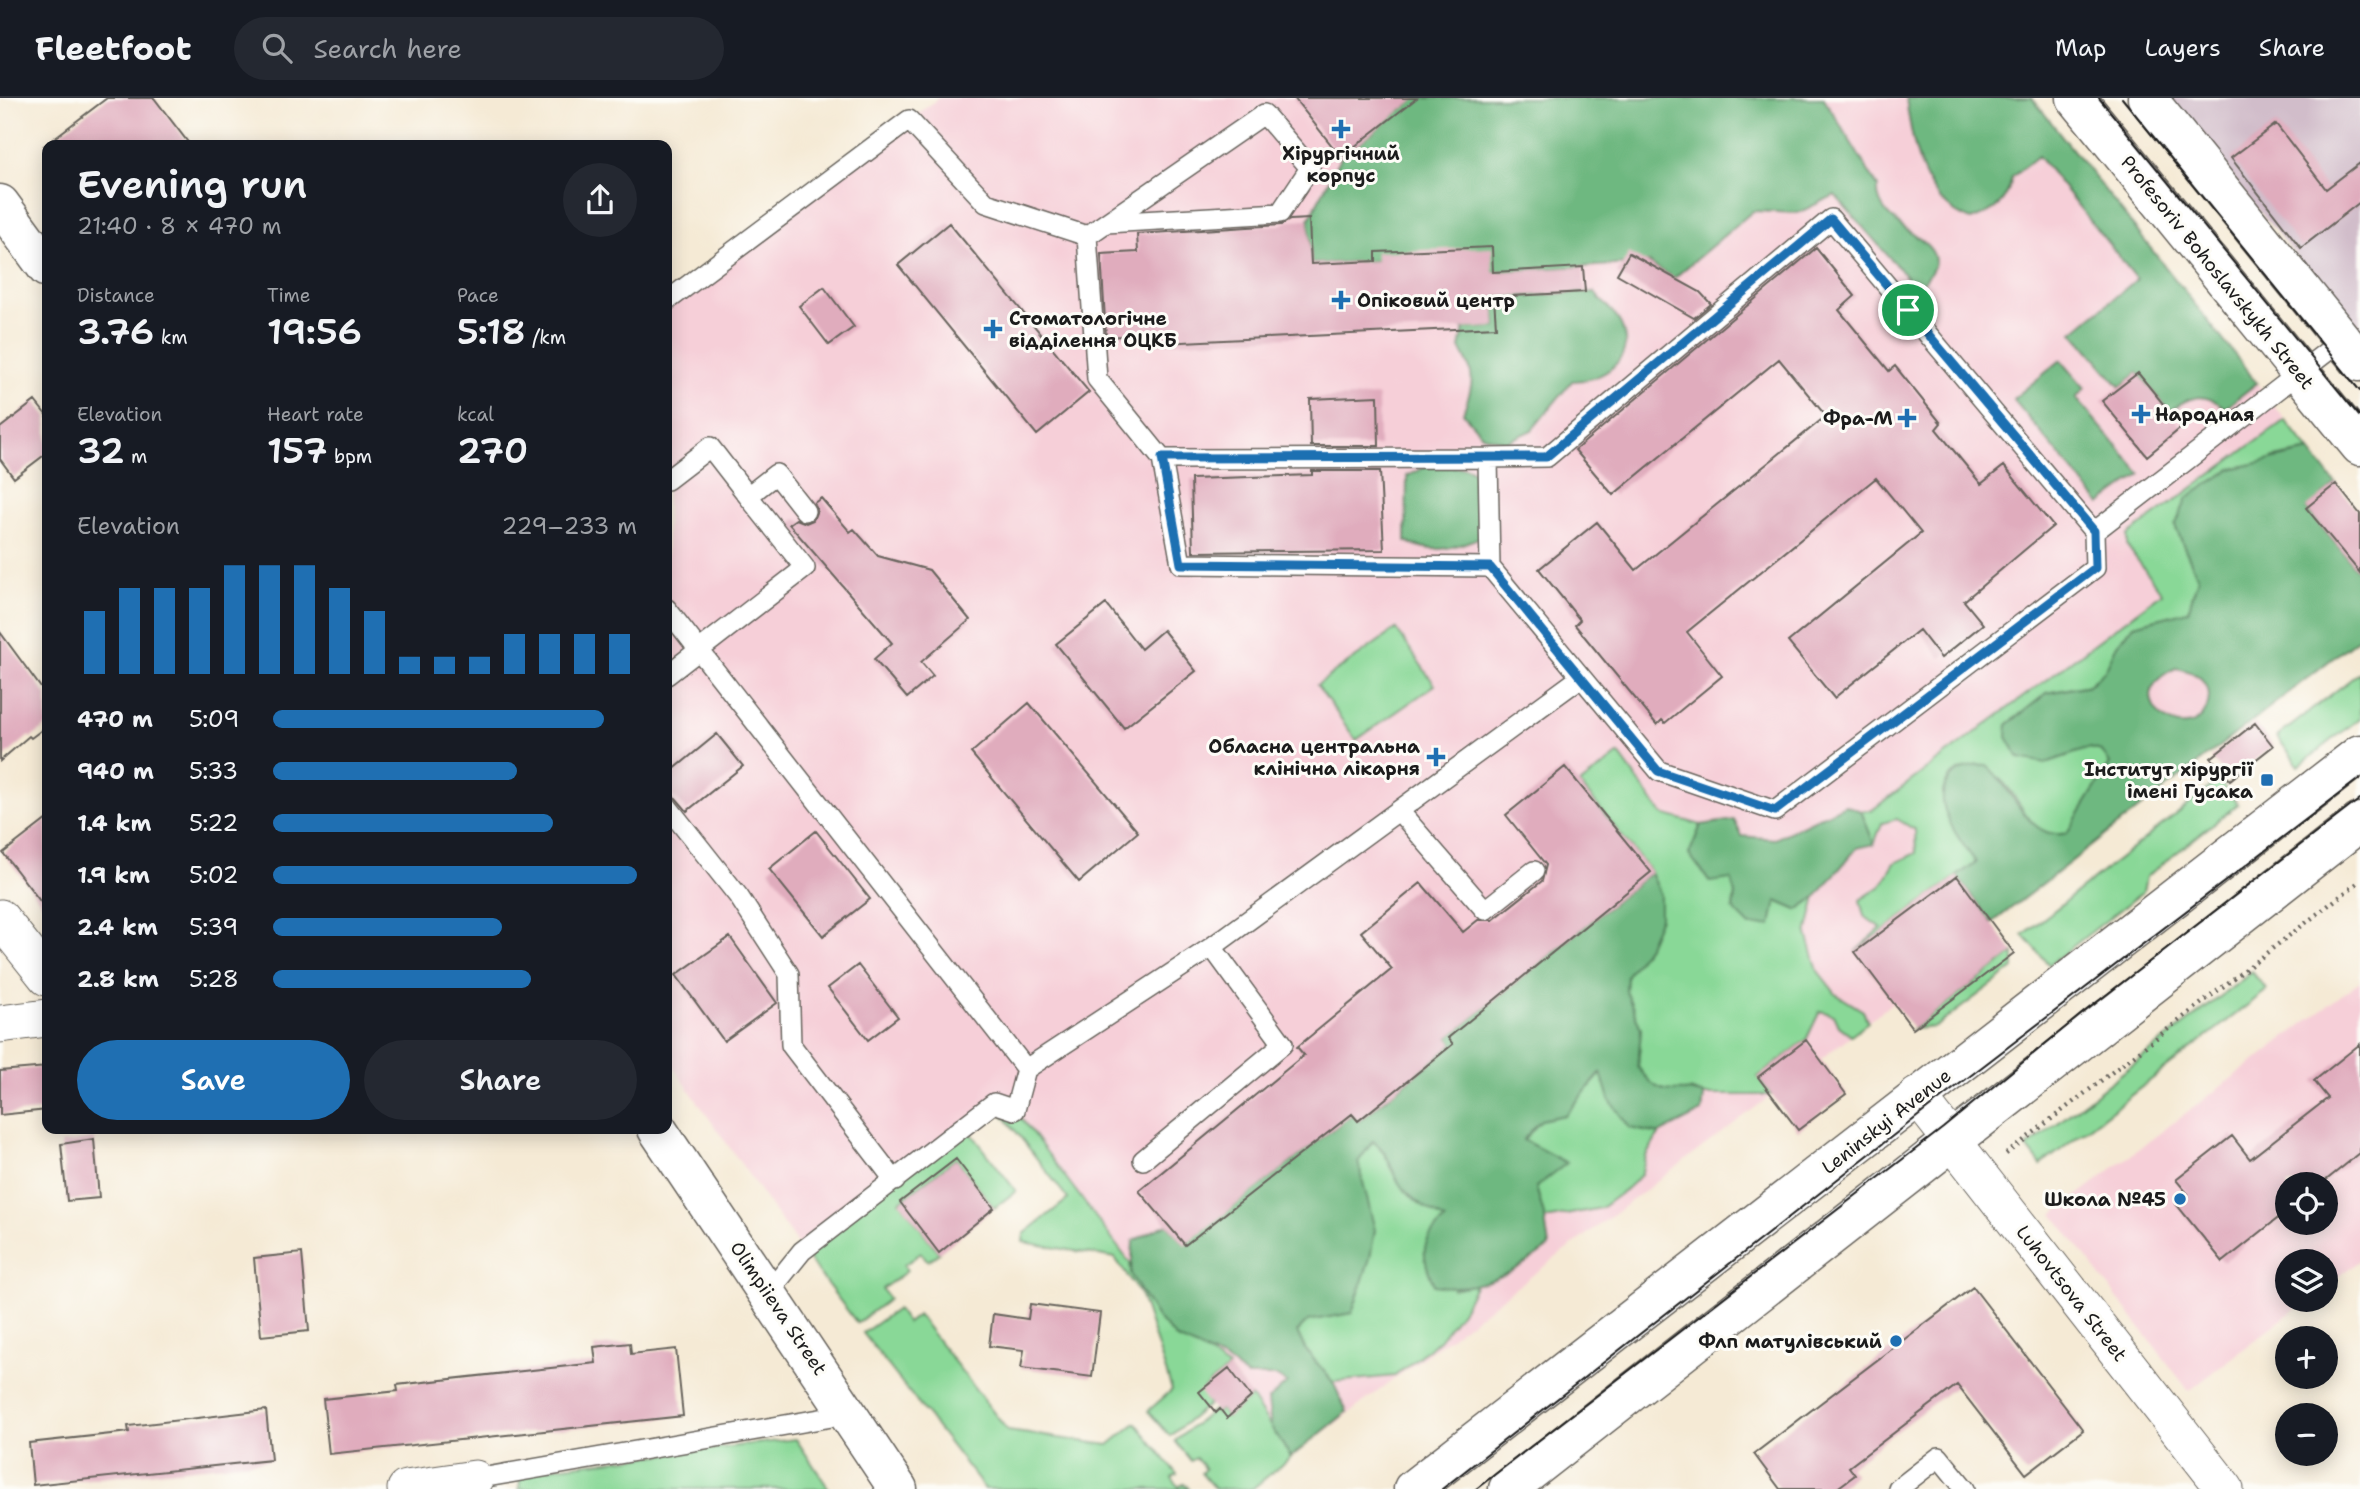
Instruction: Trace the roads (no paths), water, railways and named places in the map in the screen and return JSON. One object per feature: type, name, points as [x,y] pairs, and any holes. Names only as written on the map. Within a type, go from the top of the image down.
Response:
[{"type":"main road","name":"Profesoriv Bohoslavskykh Street","points":[[2077,98],[2360,446]]},
{"type":"main road","points":[[2147,98],[2351,351]]},
{"type":"main road","points":[[0,204],[42,261]]},
{"type":"main road","name":"Leninskyi Avenue","points":[[1413,1489],[2360,754]]},
{"type":"main road","points":[[1508,1489],[2360,822]]},
{"type":"main road","name":"Olimpiieva Street","points":[[660,1134],[769,1292],[898,1489]]},
{"type":"street","points":[[0,918],[42,971]]},
{"type":"street","points":[[0,1024],[42,1019]]},
{"type":"street","name":"Luhovtsova Street","points":[[1917,1097],[2225,1489]]},
{"type":"street","points":[[406,1489],[475,1479]]},
{"type":"lane","points":[[1087,236],[1264,114],[1310,168],[1280,212],[1106,223]]},
{"type":"lane","points":[[672,297],[909,120],[986,204],[1087,236]]},
{"type":"lane","points":[[1162,458],[1546,457],[1831,219],[2094,531],[2095,568],[1775,811],[1658,771],[1580,678],[1490,567],[1488,458]]},
{"type":"lane","points":[[1087,236],[1097,379],[1162,458],[1181,564],[1490,567]]},
{"type":"lane","points":[[2094,531],[2299,373],[2351,351]]},
{"type":"lane","points":[[672,476],[710,447],[805,568],[672,671]]},
{"type":"lane","points":[[748,496],[776,474],[805,511]]},
{"type":"lane","points":[[672,615],[1026,1069]]},
{"type":"lane","points":[[769,1292],[802,1251],[994,1103],[1015,1110],[1026,1069],[1212,947],[1580,678]]},
{"type":"lane","points":[[1399,811],[1485,910],[1534,871]]},
{"type":"lane","points":[[672,812],[738,897],[789,974],[791,1045],[895,1181]]},
{"type":"lane","points":[[1143,1160],[1283,1044],[1212,947]]},
{"type":"lane","points":[[475,1479],[849,1414]]},
{"type":"lane","points":[[1898,1489],[1939,1457],[1965,1489]]},
{"type":"tram line","points":[[2099,98],[2360,417]]},
{"type":"tram line","points":[[2122,98],[2360,391]]},
{"type":"tram line","points":[[1442,1489],[1927,1109],[2360,778]]},
{"type":"tram line","points":[[1476,1489],[1943,1128],[2084,1012],[2360,799]]},
{"type":"place","name":"Хірургічний корпус","points":[[1341,129]]},
{"type":"place","name":"Опіковий центр","points":[[1341,300]]},
{"type":"place","name":"Стоматологічне відділення ОЦКБ","points":[[993,329]]},
{"type":"place","name":"Народная","points":[[2141,414]]},
{"type":"place","name":"Фра-М","points":[[1907,418]]},
{"type":"place","name":"Обласна центральна клінічна лікарня","points":[[1436,757]]},
{"type":"place","name":"Інститут хірургії імені Гусака","points":[[2267,780]]},
{"type":"place","name":"Школа №45","points":[[2180,1199]]},
{"type":"place","name":"Флп матулівський","points":[[1896,1341]]}]
